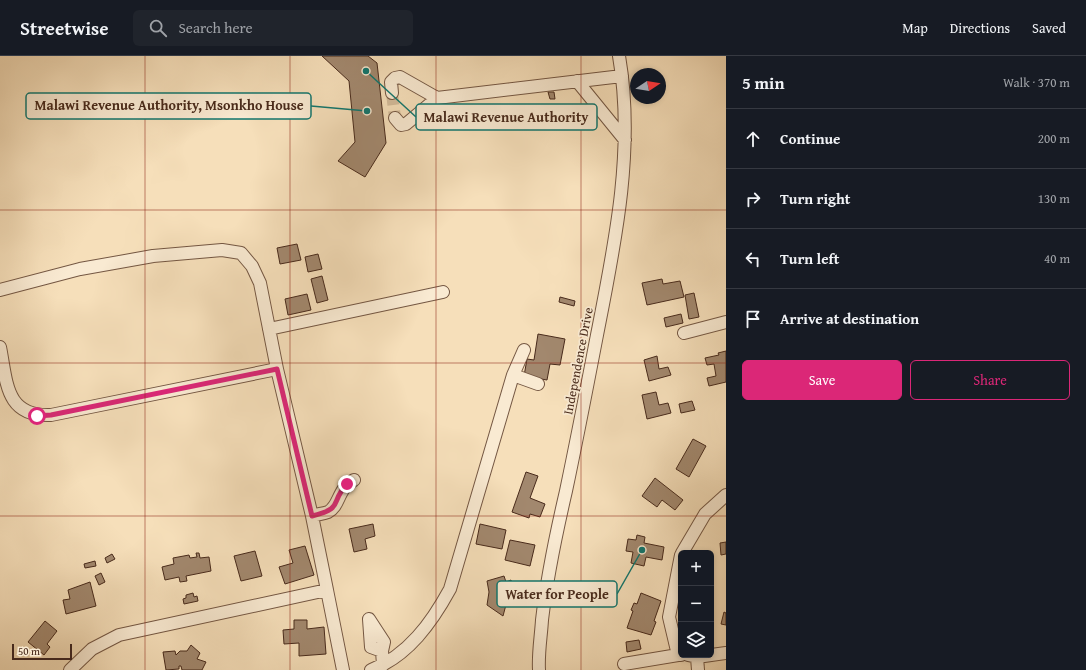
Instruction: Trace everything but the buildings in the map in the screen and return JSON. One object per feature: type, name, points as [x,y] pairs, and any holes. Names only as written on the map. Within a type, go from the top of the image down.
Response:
[{"type":"street","name":"Independence Drive","points":[[539,670],[538,657],[553,548],[577,439],[611,265],[625,140],[622,76],[619,56]]},
{"type":"street","points":[[395,118],[401,125],[406,124],[437,98],[622,76]]},
{"type":"street","points":[[392,93],[391,82],[395,78],[400,78],[437,98]]},
{"type":"street","points":[[577,81],[625,140]]},
{"type":"street","points":[[0,290],[80,269],[153,256],[228,251],[241,253],[252,266],[260,283],[277,369],[312,516],[343,670]]},
{"type":"street","points":[[269,329],[443,292]]},
{"type":"street","points":[[684,333],[726,322]]},
{"type":"street","points":[[0,348],[9,395],[20,408],[37,416],[51,415],[277,369]]},
{"type":"street","points":[[371,670],[398,656],[434,617],[450,588],[513,375],[524,350]]},
{"type":"street","points":[[513,375],[538,384]]},
{"type":"street","points":[[312,516],[328,512],[334,506],[342,489],[354,480]]},
{"type":"street","points":[[684,550],[705,514],[726,495]]},
{"type":"street","points":[[678,573],[669,617],[678,638]]},
{"type":"street","points":[[70,670],[92,649],[118,635],[327,590]]},
{"type":"street","points":[[382,651],[383,665]]},
{"type":"street","points":[[714,654],[726,653]]},
{"type":"street","points":[[624,664],[678,657]]},
{"type":"street","points":[[688,658],[698,670]]},
{"type":"tunnel","points":[[392,93],[395,118]]},
{"type":"place","name":"Malawi Revenue Authority","points":[[366,71]]},
{"type":"place","name":"Malawi Revenue Authority, Msonkho House","points":[[367,111]]},
{"type":"place","name":"Water for People","points":[[642,550]]},
{"type":"route","points":[[37,416],[51,415],[277,369],[284,405],[312,516],[328,512],[334,506],[342,489],[347,484]]}]
